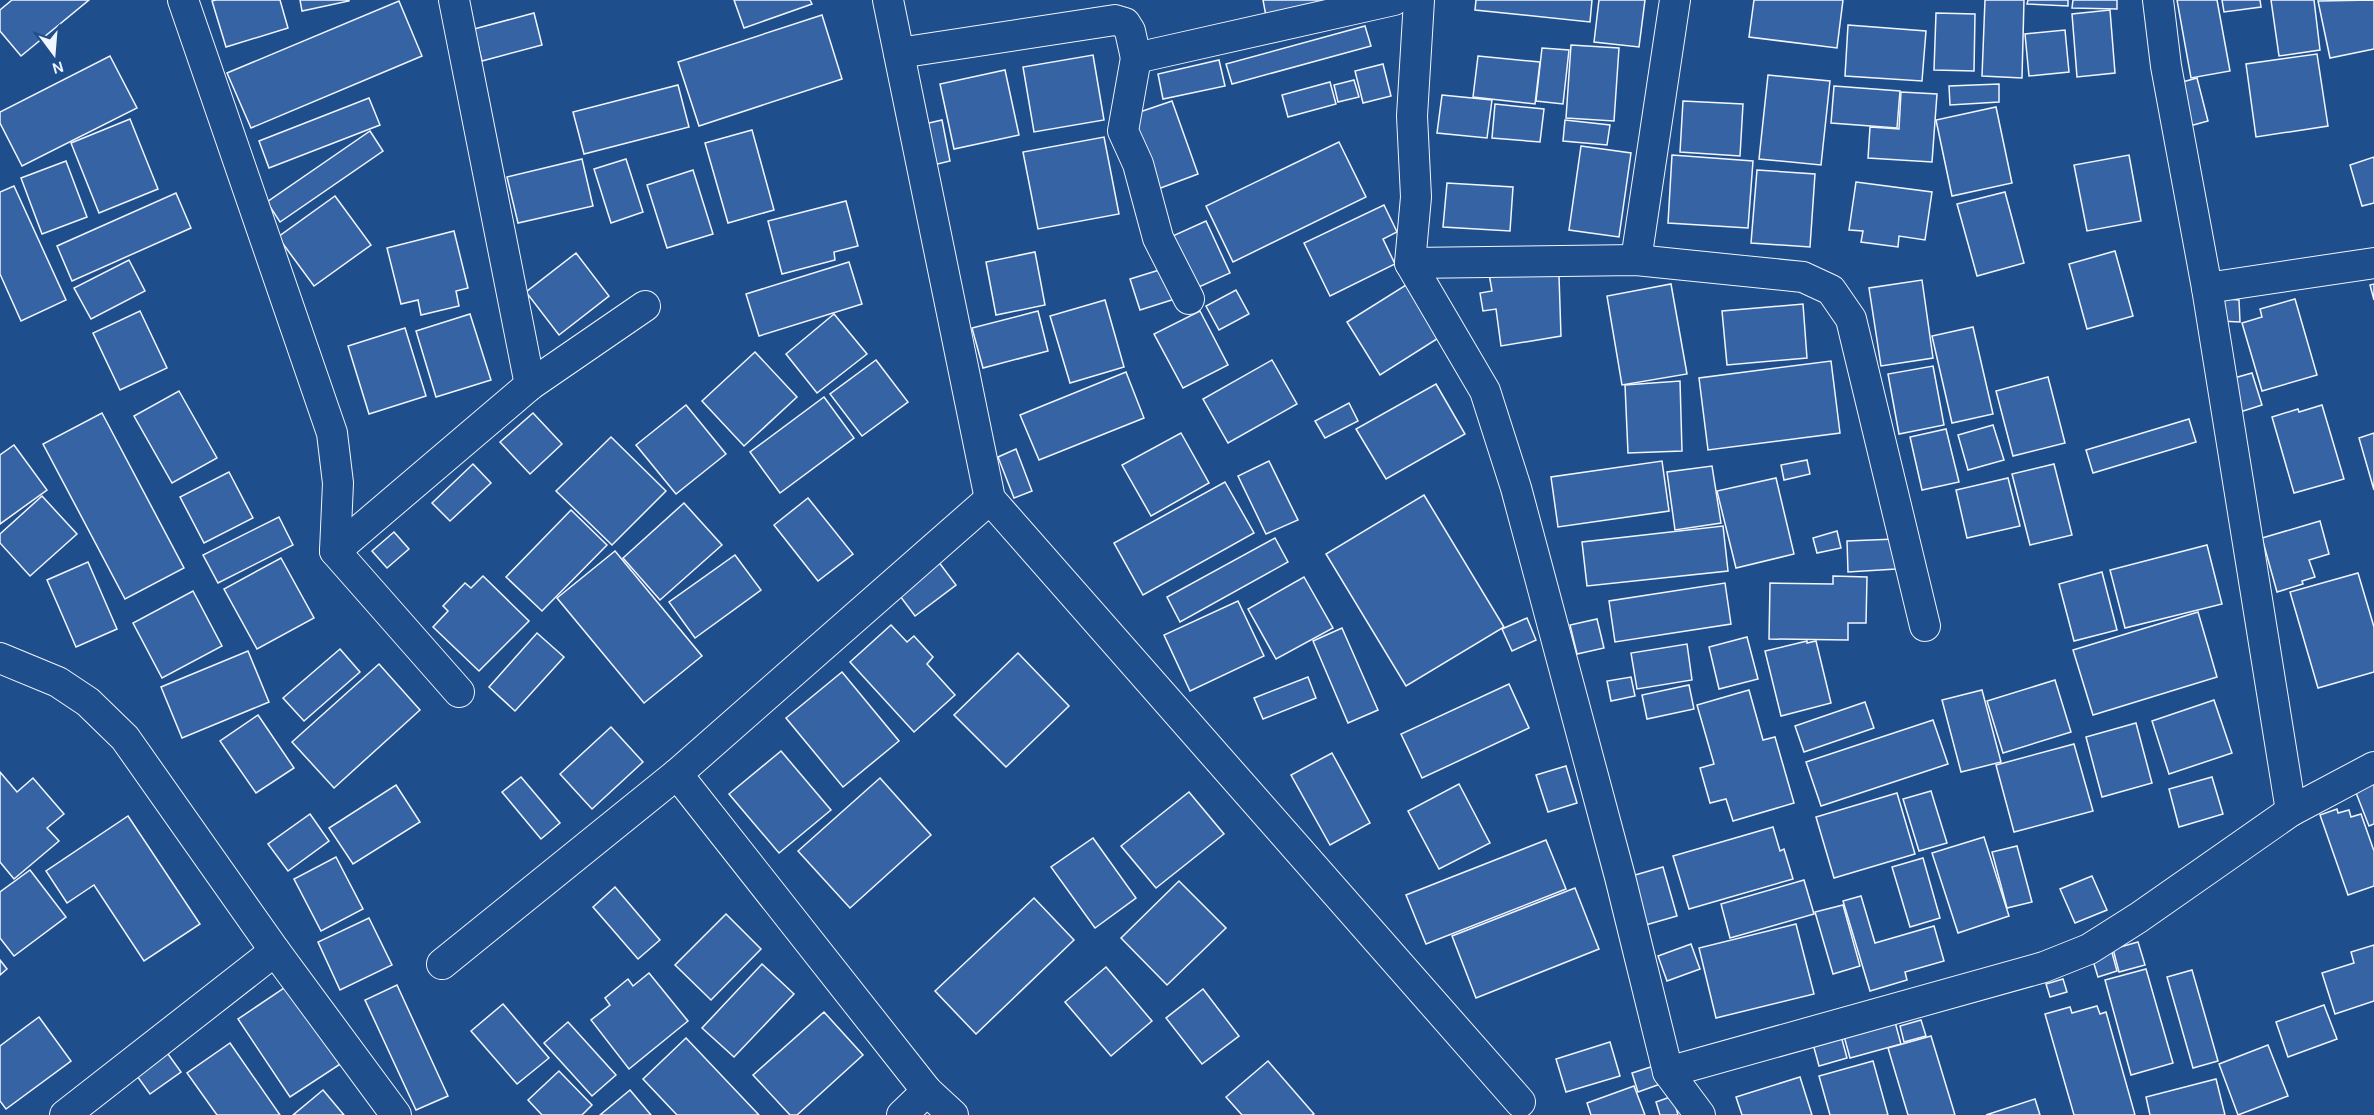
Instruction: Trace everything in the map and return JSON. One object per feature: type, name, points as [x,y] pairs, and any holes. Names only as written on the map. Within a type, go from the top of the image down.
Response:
[{"type":"street","points":[[183,0],[332,433],[338,483],[335,551],[459,692]]},
{"type":"street","points":[[454,0],[530,385]]},
{"type":"street","points":[[888,0],[990,499],[1520,1102]]},
{"type":"street","points":[[1136,58],[1394,0]]},
{"type":"street","points":[[1419,0],[1412,116],[1416,196],[1410,263],[1485,391],[1519,499],[1617,866],[1668,1072],[1700,1115]]},
{"type":"street","points":[[1636,260],[1676,0]]},
{"type":"street","points":[[2158,0],[2166,66],[2207,288],[2291,811]]},
{"type":"street","points":[[899,53],[1115,20],[1125,23],[1130,31],[1136,58],[1123,131],[1138,164],[1158,238],[1188,299]]},
{"type":"street","points":[[1410,263],[1636,260],[1803,277],[1832,290],[1851,319],[1925,626]]},
{"type":"street","points":[[2207,288],[2374,263]]},
{"type":"street","points":[[335,551],[530,385],[645,306]]},
{"type":"street","points":[[442,964],[677,774],[990,499]]},
{"type":"street","points":[[2,663],[58,682],[88,702],[125,738],[274,951],[396,1115]]},
{"type":"street","points":[[1668,1072],[2044,967],[2090,949],[2291,811],[2374,767]]},
{"type":"street","points":[[677,774],[927,1091],[953,1115]]},
{"type":"street","points":[[65,1115],[274,951]]},
{"type":"street","points":[[902,1115],[927,1091]]},
{"type":"building","points":[[12,0],[89,0],[21,56],[0,31],[0,10]]},
{"type":"building","points":[[280,0],[288,28],[226,47],[212,1]]},
{"type":"building","points":[[300,0],[349,0],[349,1],[302,11]]},
{"type":"building","points":[[734,0],[810,0],[812,4],[744,28]]},
{"type":"building","points":[[1263,0],[1343,0],[1266,16]]},
{"type":"building","points":[[1476,0],[1592,0],[1590,22],[1475,10]]},
{"type":"building","points":[[1599,0],[1645,0],[1639,47],[1594,42]]},
{"type":"building","points":[[1754,0],[1843,0],[1837,48],[1749,37]]},
{"type":"building","points":[[1985,0],[2024,0],[2022,78],[1982,76]]},
{"type":"building","points":[[2028,0],[2068,0],[2068,6],[2027,4]]},
{"type":"building","points":[[2073,0],[2117,0],[2117,9],[2072,8]]},
{"type":"building","points":[[2177,0],[2217,0],[2230,71],[2191,78]]},
{"type":"building","points":[[2222,0],[2260,0],[2261,7],[2224,12]]},
{"type":"building","points":[[2271,0],[2314,0],[2320,50],[2279,56]]},
{"type":"building","points":[[2374,0],[2374,49],[2330,58],[2318,1]]},
{"type":"building","points":[[399,1],[422,56],[251,128],[227,73]]},
{"type":"building","points":[[2110,10],[2115,73],[2077,77],[2072,14]]},
{"type":"building","points":[[534,13],[542,45],[482,61],[474,29]]},
{"type":"building","points":[[1936,13],[1975,14],[1974,71],[1934,70]]},
{"type":"building","points":[[822,15],[842,79],[699,126],[678,62]]},
{"type":"building","points":[[1848,25],[1926,31],[1922,81],[1845,76]]},
{"type":"building","points":[[1365,26],[1371,46],[1232,84],[1226,64]]},
{"type":"building","points":[[2065,30],[2069,72],[2029,76],[2025,34]]},
{"type":"building","points":[[1571,45],[1619,48],[1614,121],[1566,118]]},
{"type":"building","points":[[1542,48],[1569,50],[1563,104],[1536,101]]},
{"type":"building","points":[[2317,54],[2328,126],[2256,137],[2246,64]]},
{"type":"building","points":[[1093,55],[1104,120],[1034,132],[1023,67]]},
{"type":"building","points":[[110,56],[137,108],[22,166],[0,123],[0,112]]},
{"type":"building","points":[[1478,56],[1540,62],[1535,104],[1473,97]]},
{"type":"building","points":[[1219,60],[1225,86],[1163,99],[1158,74]]},
{"type":"building","points":[[1383,64],[1391,96],[1363,103],[1355,71]]},
{"type":"building","points":[[1005,70],[1019,135],[954,149],[940,84]]},
{"type":"building","points":[[1768,75],[1830,81],[1821,165],[1759,159]]},
{"type":"building","points":[[2197,78],[2208,121],[2186,127],[2175,84]]},
{"type":"building","points":[[1354,80],[1359,97],[1338,102],[1334,85]]},
{"type":"building","points":[[1330,82],[1336,104],[1288,117],[1282,95]]},
{"type":"building","points":[[1999,84],[1999,102],[1950,105],[1949,86]]},
{"type":"building","points":[[678,85],[689,127],[584,154],[573,112]]},
{"type":"building","points":[[1834,86],[1900,91],[1897,128],[1831,123]]},
{"type":"building","points":[[1901,92],[1937,94],[1932,162],[1868,158],[1870,127],[1899,129]]},
{"type":"building","points":[[1442,95],[1492,100],[1487,138],[1437,133]]},
{"type":"building","points":[[369,98],[380,125],[269,168],[259,141]]},
{"type":"building","points":[[1172,101],[1198,174],[1158,189],[1131,115]]},
{"type":"building","points":[[1683,101],[1743,104],[1740,156],[1680,152]]},
{"type":"building","points":[[1495,104],[1544,109],[1540,142],[1492,138]]},
{"type":"building","points":[[1996,107],[2012,183],[1952,196],[1936,120]]},
{"type":"building","points":[[130,119],[158,189],[99,213],[71,143]]},
{"type":"building","points":[[942,120],[950,161],[925,167],[916,126]]},
{"type":"building","points":[[1565,120],[1610,125],[1607,145],[1563,141]]},
{"type":"building","points":[[752,130],[774,210],[728,223],[705,143]]},
{"type":"building","points":[[370,131],[383,151],[280,222],[267,202]]},
{"type":"building","points":[[1104,137],[1119,214],[1038,229],[1023,152]]},
{"type":"building","points":[[1339,142],[1366,197],[1233,262],[1206,206]]},
{"type":"building","points":[[1581,146],[1631,153],[1619,237],[1569,230]]},
{"type":"building","points":[[1672,155],[1753,161],[1748,228],[1668,223]]},
{"type":"building","points":[[2129,155],[2141,221],[2087,231],[2074,165]]},
{"type":"building","points":[[2374,157],[2374,203],[2362,206],[2350,165]]},
{"type":"building","points":[[582,159],[593,206],[518,223],[507,177]]},
{"type":"building","points":[[626,159],[643,212],[611,223],[594,169]]},
{"type":"building","points":[[66,161],[87,217],[42,234],[21,178]]},
{"type":"building","points":[[693,170],[713,234],[667,248],[647,185]]},
{"type":"building","points":[[1757,170],[1815,174],[1810,247],[1751,243]]},
{"type":"building","points":[[1856,182],[1932,192],[1925,240],[1899,236],[1898,247],[1861,242],[1863,231],[1849,230]]},
{"type":"building","points":[[1447,183],[1513,187],[1510,231],[1443,227]]},
{"type":"building","points":[[14,186],[66,300],[21,321],[0,274],[0,192]]},
{"type":"building","points":[[2005,192],[2024,263],[1977,276],[1957,204]]},
{"type":"building","points":[[176,193],[191,228],[72,281],[57,246]]},
{"type":"building","points":[[335,196],[371,245],[314,286],[278,237]]},
{"type":"building","points":[[846,201],[858,246],[834,252],[835,260],[782,274],[768,221]]},
{"type":"building","points":[[1384,205],[1397,232],[1383,239],[1395,264],[1330,296],[1304,243]]},
{"type":"building","points":[[1206,221],[1230,273],[1190,291],[1166,239]]},
{"type":"building","points":[[454,231],[468,288],[456,291],[459,306],[421,315],[418,300],[401,304],[387,248]]},
{"type":"building","points":[[2115,251],[2133,316],[2087,329],[2069,264]]},
{"type":"building","points":[[1035,252],[1045,305],[996,315],[986,262]]},
{"type":"building","points":[[576,253],[609,296],[559,335],[526,292]]},
{"type":"building","points":[[129,260],[145,291],[91,319],[74,288]]},
{"type":"building","points":[[849,262],[862,304],[759,336],[746,294]]},
{"type":"building","points":[[1169,267],[1178,298],[1140,310],[1130,279]]},
{"type":"building","points":[[1488,268],[1559,276],[1561,336],[1501,346],[1496,309],[1483,311],[1480,293],[1492,291]]},
{"type":"building","points":[[1922,280],[1933,358],[1881,366],[1869,288]]},
{"type":"building","points":[[1671,284],[1687,374],[1622,385],[1607,296]]},
{"type":"building","points":[[2374,284],[2374,300],[2370,285]]},
{"type":"building","points":[[1406,285],[1440,337],[1380,375],[1347,322]]},
{"type":"building","points":[[1236,290],[1249,314],[1219,330],[1206,306]]},
{"type":"building","points":[[2217,298],[2239,300],[2240,322],[2219,321]]},
{"type":"building","points":[[2295,299],[2317,375],[2262,391],[2242,323],[2262,317],[2260,309]]},
{"type":"building","points":[[1105,300],[1124,367],[1070,383],[1050,316]]},
{"type":"building","points":[[1803,304],[1807,358],[1727,365],[1722,311]]},
{"type":"building","points":[[140,311],[167,368],[120,390],[93,333]]},
{"type":"building","points":[[1038,311],[1048,351],[983,368],[972,328]]},
{"type":"building","points":[[1200,311],[1228,365],[1183,388],[1154,334]]},
{"type":"building","points":[[470,314],[491,380],[436,397],[416,331]]},
{"type":"building","points":[[834,314],[867,354],[817,393],[786,354]]},
{"type":"building","points":[[1973,327],[1993,414],[1952,423],[1932,336]]},
{"type":"building","points":[[405,328],[426,396],[369,414],[348,346]]},
{"type":"building","points":[[755,352],[797,397],[744,446],[702,401]]},
{"type":"building","points":[[876,360],[908,402],[862,436],[830,394]]},
{"type":"building","points":[[1272,360],[1297,404],[1228,443],[1203,399]]},
{"type":"building","points":[[1831,361],[1840,433],[1708,450],[1699,378]]},
{"type":"building","points":[[1933,366],[1944,425],[1899,434],[1888,374]]},
{"type":"building","points":[[1126,372],[1144,418],[1039,460],[1020,415]]},
{"type":"building","points":[[2252,373],[2262,405],[2237,413],[2227,380]]},
{"type":"building","points":[[2048,377],[2065,443],[2013,456],[1996,391]]},
{"type":"building","points":[[1680,381],[1682,451],[1628,453],[1625,385]]},
{"type":"building","points":[[1436,384],[1465,434],[1386,479],[1356,429]]},
{"type":"building","points":[[179,391],[217,458],[172,483],[134,416]]},
{"type":"building","points":[[824,397],[854,438],[780,493],[750,452]]},
{"type":"building","points":[[1349,403],[1358,421],[1325,438],[1315,421]]},
{"type":"building","points":[[686,405],[726,454],[676,494],[636,445]]},
{"type":"building","points":[[2322,405],[2344,479],[2294,493],[2272,417]]},
{"type":"building","points":[[102,413],[184,568],[125,599],[43,444]]},
{"type":"building","points":[[533,413],[562,444],[530,474],[500,442]]},
{"type":"building","points":[[2189,419],[2196,442],[2093,473],[2086,450]]},
{"type":"building","points":[[1993,425],[2004,460],[1968,470],[1958,435]]},
{"type":"building","points":[[1946,429],[1959,482],[1922,490],[1910,437]]},
{"type":"building","points":[[1181,433],[1209,483],[1151,516],[1122,465]]},
{"type":"building","points":[[2374,433],[2374,490],[2359,438]]},
{"type":"building","points":[[611,437],[666,491],[612,545],[556,491]]},
{"type":"building","points":[[14,445],[47,490],[0,524],[0,455]]},
{"type":"building","points":[[1016,449],[1032,491],[1014,498],[998,457]]},
{"type":"building","points":[[1807,460],[1810,474],[1784,480],[1781,465]]},
{"type":"building","points":[[1269,461],[1298,520],[1266,534],[1238,476]]},
{"type":"building","points":[[1662,461],[1669,511],[1558,527],[1551,477]]},
{"type":"building","points":[[473,464],[491,483],[450,521],[432,503]]},
{"type":"building","points":[[2054,464],[2072,535],[2030,545],[2012,474]]},
{"type":"building","points":[[1712,466],[1721,523],[1675,530],[1667,472]]},
{"type":"building","points":[[229,472],[253,518],[204,543],[180,497]]},
{"type":"building","points":[[1776,478],[1794,554],[1736,568],[1717,491]]},
{"type":"building","points":[[2008,478],[2020,526],[1967,538],[1956,490]]},
{"type":"building","points":[[1225,482],[1254,533],[1143,595],[1114,543]]},
{"type":"building","points":[[1424,495],[1504,627],[1406,686],[1326,554]]},
{"type":"building","points":[[42,496],[77,534],[30,576],[0,543],[0,534]]},
{"type":"building","points":[[808,498],[853,554],[818,581],[774,525]]},
{"type":"building","points":[[684,503],[722,545],[660,600],[623,558]]},
{"type":"building","points":[[571,510],[607,545],[542,611],[506,577]]},
{"type":"building","points":[[279,517],[293,545],[218,583],[203,555]]},
{"type":"building","points":[[2320,521],[2329,554],[2309,560],[2315,577],[2302,581],[2303,584],[2277,592],[2262,538]]},
{"type":"building","points":[[1723,526],[1728,571],[1587,586],[1582,542]]},
{"type":"building","points":[[1837,531],[1841,548],[1817,553],[1813,538]]},
{"type":"building","points":[[394,532],[409,549],[387,568],[372,551]]},
{"type":"building","points":[[1275,538],[1288,562],[1180,622],[1167,597]]},
{"type":"building","points":[[1895,539],[1896,569],[1848,572],[1847,541]]},
{"type":"building","points":[[2207,545],[2222,604],[2125,628],[2110,570]]},
{"type":"building","points":[[615,551],[702,656],[644,703],[557,598]]},
{"type":"building","points":[[735,555],[761,590],[695,638],[669,602]]},
{"type":"building","points":[[935,557],[956,585],[915,616],[894,588]]},
{"type":"building","points":[[281,558],[314,618],[257,649],[224,589]]},
{"type":"building","points":[[88,562],[117,629],[76,647],[47,580]]},
{"type":"building","points":[[2102,572],[2117,630],[2074,641],[2059,584]]},
{"type":"building","points":[[2358,573],[2374,627],[2374,672],[2318,688],[2290,592]]},
{"type":"building","points":[[483,576],[529,621],[479,671],[433,627],[448,611],[443,606],[465,583],[471,588]]},
{"type":"building","points":[[1833,576],[1867,577],[1866,623],[1848,623],[1848,640],[1769,639],[1770,583],[1833,584]]},
{"type":"building","points":[[1304,577],[1333,628],[1276,659],[1248,609]]},
{"type":"building","points":[[1725,583],[1731,624],[1615,642],[1609,601]]},
{"type":"building","points":[[193,591],[222,646],[162,678],[133,623]]},
{"type":"building","points":[[1238,601],[1264,656],[1190,691],[1164,635]]},
{"type":"building","points":[[2198,612],[2217,677],[2093,715],[2073,650]]},
{"type":"building","points":[[1527,618],[1536,640],[1512,651],[1502,629]]},
{"type":"building","points":[[1597,619],[1604,648],[1577,654],[1570,625]]},
{"type":"building","points":[[891,625],[907,642],[914,636],[933,657],[927,664],[955,695],[914,732],[850,662]]},
{"type":"building","points":[[1342,628],[1378,710],[1348,723],[1313,641]]},
{"type":"building","points":[[537,633],[564,657],[515,711],[489,687]]},
{"type":"building","points":[[1747,637],[1758,679],[1719,689],[1709,647]]},
{"type":"building","points":[[1807,641],[1807,643],[1816,641],[1831,703],[1781,716],[1765,651]]},
{"type":"building","points":[[1687,644],[1692,680],[1637,689],[1631,653]]},
{"type":"building","points":[[340,649],[360,672],[304,721],[283,698]]},
{"type":"building","points":[[248,651],[269,702],[182,738],[161,687]]},
{"type":"building","points":[[1018,653],[1069,706],[1006,767],[954,715]]},
{"type":"building","points":[[379,664],[420,710],[334,788],[292,742]]},
{"type":"building","points":[[842,672],[899,741],[843,787],[786,718]]},
{"type":"building","points":[[1308,677],[1316,698],[1263,719],[1254,698]]},
{"type":"building","points":[[1631,677],[1635,696],[1611,701],[1607,681]]},
{"type":"building","points":[[2055,680],[2071,732],[2003,753],[1987,701]]},
{"type":"building","points":[[1509,684],[1529,728],[1422,778],[1401,734]]},
{"type":"building","points":[[1689,685],[1694,709],[1647,719],[1642,695]]},
{"type":"building","points":[[1749,690],[1763,740],[1775,737],[1794,803],[1733,821],[1726,799],[1710,803],[1700,768],[1714,764],[1697,705]]},
{"type":"building","points":[[1982,690],[2001,762],[1961,772],[1942,700]]},
{"type":"building","points":[[2214,700],[2232,753],[2169,774],[2152,721]]},
{"type":"building","points":[[1865,702],[1874,728],[1804,752],[1795,726]]},
{"type":"building","points":[[258,715],[294,768],[256,793],[220,741]]},
{"type":"building","points":[[1933,720],[1948,764],[1821,806],[1806,762]]},
{"type":"building","points":[[2136,723],[2152,783],[2102,797],[2086,737]]},
{"type":"building","points":[[611,727],[643,762],[592,809],[560,774]]},
{"type":"building","points":[[2074,744],[2093,811],[2014,832],[1996,765]]},
{"type":"building","points":[[781,751],[831,810],[779,853],[729,794]]},
{"type":"building","points":[[1332,753],[1370,823],[1330,845],[1291,775]]},
{"type":"building","points":[[1566,766],[1577,803],[1548,812],[1536,775]]},
{"type":"building","points":[[2374,771],[2374,824],[2369,826],[2351,780]]},
{"type":"building","points":[[0,772],[17,792],[33,778],[64,814],[47,828],[59,841],[14,879],[0,862]]},
{"type":"building","points":[[521,777],[560,823],[541,839],[502,792]]},
{"type":"building","points":[[2212,777],[2223,814],[2179,827],[2169,789]]},
{"type":"building","points":[[880,778],[931,835],[850,908],[798,851]]},
{"type":"building","points":[[1459,784],[1490,843],[1439,869],[1408,811]]},
{"type":"building","points":[[396,785],[420,822],[353,864],[329,828]]},
{"type":"building","points":[[1931,791],[1947,843],[1919,851],[1903,799]]},
{"type":"building","points":[[1189,792],[1224,834],[1156,888],[1121,846]]},
{"type":"building","points":[[1897,793],[1915,854],[1834,878],[1816,817]]},
{"type":"building","points":[[2337,809],[2338,813],[2349,810],[2351,817],[2361,814],[2374,851],[2374,886],[2348,895],[2320,815]]},
{"type":"building","points":[[310,814],[329,841],[288,871],[268,844]]},
{"type":"building","points":[[128,816],[200,924],[144,961],[94,885],[67,903],[46,871]]},
{"type":"building","points":[[1773,827],[1780,851],[1784,849],[1793,879],[1689,909],[1673,856]]},
{"type":"building","points":[[1984,837],[2009,916],[1958,933],[1932,853]]},
{"type":"building","points":[[1093,838],[1136,898],[1095,928],[1051,867]]},
{"type":"building","points":[[1546,840],[1566,889],[1426,944],[1406,895]]},
{"type":"building","points":[[2017,846],[2032,902],[2007,908],[1992,852]]},
{"type":"building","points":[[336,857],[363,909],[321,931],[294,879]]},
{"type":"building","points":[[1923,858],[1940,918],[1910,927],[1892,867]]},
{"type":"building","points":[[1663,867],[1677,916],[1642,926],[1628,877]]},
{"type":"building","points":[[30,870],[66,917],[14,956],[0,938],[0,892]]},
{"type":"building","points":[[2092,876],[2107,910],[2075,923],[2060,889]]},
{"type":"building","points":[[1804,880],[1814,914],[1730,938],[1721,904]]},
{"type":"building","points":[[1179,881],[1226,928],[1167,985],[1121,938]]},
{"type":"building","points":[[615,887],[660,940],[638,959],[593,907]]},
{"type":"building","points":[[1575,888],[1599,949],[1476,998],[1452,936]]},
{"type":"building","points":[[1861,896],[1875,943],[1934,926],[1944,961],[1905,972],[1907,980],[1870,991],[1843,901]]},
{"type":"building","points":[[1034,898],[1074,940],[976,1034],[935,991]]},
{"type":"building","points":[[1843,905],[1860,966],[1833,974],[1815,912]]},
{"type":"building","points":[[726,914],[761,949],[711,1000],[675,965]]},
{"type":"building","points":[[369,918],[392,965],[340,990],[318,942]]},
{"type":"building","points":[[1796,924],[1814,994],[1716,1018],[1699,948]]},
{"type":"building","points":[[2138,942],[2145,965],[2119,972],[2113,949]]},
{"type":"building","points":[[1691,944],[1700,969],[1667,981],[1658,956]]},
{"type":"building","points":[[2374,945],[2374,1001],[2335,1014],[2322,973],[2354,963],[2351,952]]},
{"type":"building","points":[[2111,949],[2117,971],[2098,977],[2091,954]]},
{"type":"building","points":[[0,960],[7,969],[0,975]]},
{"type":"building","points":[[762,964],[794,994],[734,1057],[702,1028]]},
{"type":"building","points":[[1106,967],[1152,1021],[1111,1056],[1065,1002]]},
{"type":"building","points":[[2146,969],[2173,1063],[2131,1075],[2105,980]]},
{"type":"building","points":[[2192,970],[2218,1061],[2193,1068],[2167,977]]},
{"type":"building","points":[[649,973],[688,1021],[629,1069],[591,1020],[610,1005],[605,998],[628,979],[633,986]]},
{"type":"building","points":[[2063,979],[2067,992],[2050,997],[2046,984]]},
{"type":"building","points":[[293,982],[345,1061],[290,1097],[238,1019]]},
{"type":"building","points":[[397,985],[448,1096],[416,1110],[365,1000]]},
{"type":"building","points":[[1203,989],[1239,1036],[1202,1064],[1166,1018]]},
{"type":"building","points":[[503,1004],[549,1058],[517,1084],[471,1031]]},
{"type":"building","points":[[2324,1005],[2337,1039],[2288,1057],[2276,1022]]},
{"type":"building","points":[[2097,1006],[2100,1014],[2106,1012],[2135,1115],[2074,1115],[2045,1014],[2070,1007],[2072,1013]]},
{"type":"building","points":[[824,1012],[863,1055],[797,1115],[790,1115],[753,1075]]},
{"type":"building","points":[[39,1017],[71,1061],[6,1109],[0,1101],[0,1046]]},
{"type":"building","points":[[1921,1020],[1926,1036],[1904,1042],[1900,1026]]},
{"type":"building","points":[[568,1022],[616,1075],[592,1096],[544,1043]]},
{"type":"building","points":[[1895,1022],[1901,1044],[1850,1058],[1844,1036]]},
{"type":"building","points":[[1841,1036],[1847,1058],[1819,1066],[1813,1044]]},
{"type":"building","points":[[1931,1036],[1955,1115],[1908,1115],[1888,1048]]},
{"type":"building","points":[[686,1038],[759,1115],[677,1115],[643,1079]]},
{"type":"building","points":[[1610,1042],[1620,1076],[1566,1092],[1556,1059]]},
{"type":"building","points":[[230,1043],[280,1115],[217,1115],[187,1073]]},
{"type":"building","points":[[2268,1045],[2288,1096],[2238,1115],[2219,1064]]},
{"type":"building","points":[[163,1047],[181,1072],[150,1094],[132,1069]]},
{"type":"building","points":[[1268,1061],[1314,1114],[1242,1115],[1226,1097]]},
{"type":"building","points":[[1873,1061],[1888,1115],[1830,1115],[1819,1076]]},
{"type":"building","points":[[1660,1064],[1666,1082],[1638,1092],[1632,1073]]},
{"type":"building","points":[[559,1071],[592,1105],[582,1115],[542,1115],[528,1100]]},
{"type":"building","points":[[1800,1077],[1812,1115],[1742,1115],[1736,1097]]},
{"type":"building","points":[[2216,1079],[2225,1115],[2150,1115],[2146,1097]]},
{"type":"building","points":[[1634,1086],[1645,1115],[1591,1115],[1587,1103]]},
{"type":"building","points":[[323,1090],[344,1115],[293,1115]]},
{"type":"building","points":[[630,1090],[651,1115],[600,1115]]},
{"type":"building","points":[[1673,1096],[1678,1115],[1660,1115],[1656,1102]]},
{"type":"building","points":[[2035,1099],[2040,1115],[1986,1115]]}]
